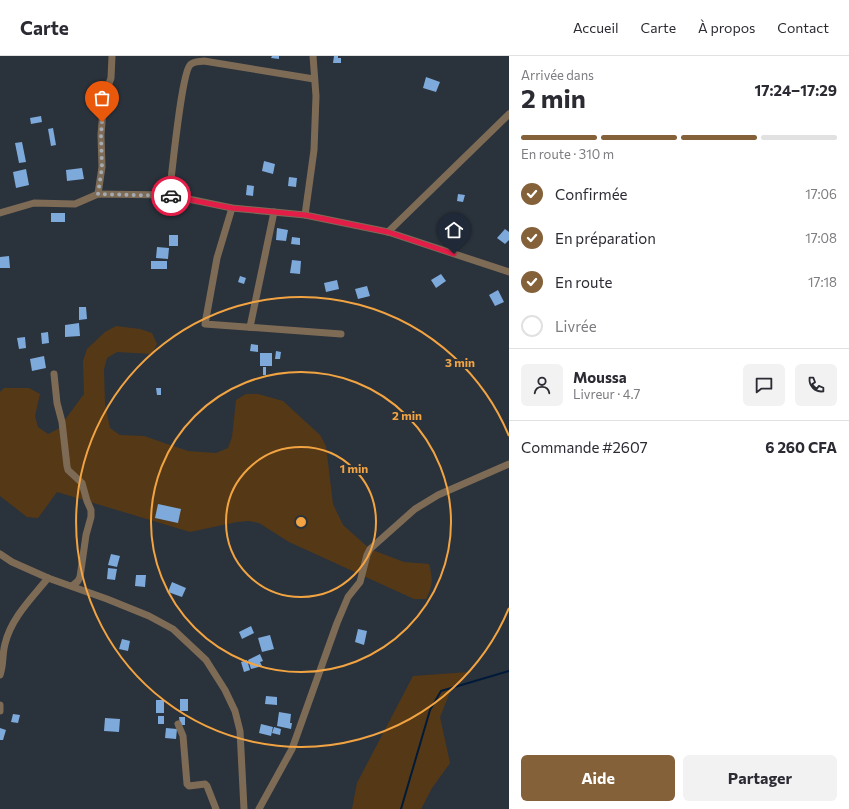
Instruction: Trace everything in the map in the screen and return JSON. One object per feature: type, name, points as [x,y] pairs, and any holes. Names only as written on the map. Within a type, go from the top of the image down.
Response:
[{"type":"street","points":[[98,194],[102,167],[101,135],[104,104],[106,90],[111,78],[112,56]]},
{"type":"street","points":[[305,215],[314,150],[316,96],[313,56]]},
{"type":"street","points":[[169,195],[183,88],[187,69],[190,64],[204,61],[314,79]]},
{"type":"street","points":[[388,232],[509,114]]},
{"type":"street","points":[[0,213],[34,203],[74,204],[98,194],[169,195],[232,208],[305,215],[388,232],[509,272]]},
{"type":"street","points":[[232,208],[217,258],[205,324],[341,334]]},
{"type":"street","points":[[250,327],[274,212]]},
{"type":"street","points":[[54,374],[57,403],[62,422],[68,470],[82,483],[92,517],[86,535],[80,576],[78,582],[72,586]]},
{"type":"street","points":[[259,809],[292,749],[337,623],[348,596],[360,582],[370,549],[415,509],[438,495],[509,464]]},
{"type":"street","points":[[0,554],[12,562],[48,578],[149,616],[173,629],[206,660],[225,690],[235,711],[240,731],[244,809]]},
{"type":"street","points":[[0,675],[3,667],[5,645],[10,628],[48,578]]},
{"type":"street","points":[[0,705],[0,711]]},
{"type":"street","points":[[178,724],[183,736],[187,784],[189,786],[205,784],[216,809]]},
{"type":"shaded area","points":[[116,326],[140,329],[152,333],[157,344],[152,354],[117,352],[107,358],[104,369],[105,404],[110,428],[120,435],[144,436],[188,451],[216,453],[228,448],[232,437],[236,400],[246,394],[258,394],[283,401],[320,435],[326,446],[333,504],[343,525],[370,549],[404,562],[429,564],[432,582],[426,599],[414,599],[289,542],[259,523],[249,521],[237,522],[190,532],[57,492],[38,518],[27,517],[0,496],[0,392],[4,388],[29,388],[40,394],[35,416],[38,427],[48,434],[58,429],[84,394],[83,361],[87,349],[105,332]]},
{"type":"shaded area","points":[[469,672],[452,687],[440,717],[450,763],[432,788],[421,809],[352,809],[357,783],[413,676]]},
{"type":"building","points":[[272,56],[279,56],[279,59],[271,58]]},
{"type":"building","points":[[334,56],[341,58],[341,63],[333,63]]},
{"type":"building","points":[[426,77],[440,82],[436,92],[423,88]]},
{"type":"building","points":[[41,116],[42,122],[31,124],[30,118]]},
{"type":"building","points":[[53,128],[56,145],[51,146],[48,129]]},
{"type":"building","points":[[22,142],[26,162],[19,163],[15,143]]},
{"type":"building","points":[[264,161],[275,164],[273,174],[262,171]]},
{"type":"building","points":[[82,168],[84,179],[67,181],[66,170]]},
{"type":"building","points":[[26,169],[29,185],[16,188],[13,172]]},
{"type":"building","points":[[289,177],[297,178],[296,187],[288,186]]},
{"type":"building","points":[[247,185],[254,186],[253,196],[246,195]]},
{"type":"building","points":[[458,194],[465,195],[463,202],[457,201]]},
{"type":"building","points":[[51,213],[65,213],[65,222],[51,222]]},
{"type":"building","points":[[277,228],[288,230],[286,241],[276,240]]},
{"type":"building","points":[[505,229],[509,232],[509,240],[505,244],[497,238]]},
{"type":"building","points":[[169,235],[178,235],[178,246],[169,246]]},
{"type":"building","points":[[292,237],[300,238],[300,245],[291,244]]},
{"type":"building","points":[[157,247],[169,248],[168,259],[156,258]]},
{"type":"building","points":[[9,256],[10,268],[0,268],[0,257]]},
{"type":"building","points":[[292,260],[301,261],[300,274],[290,273]]},
{"type":"building","points":[[151,261],[167,261],[167,269],[151,269]]},
{"type":"building","points":[[441,274],[446,281],[436,288],[431,280]]},
{"type":"building","points":[[240,276],[246,278],[244,284],[238,282]]},
{"type":"building","points":[[337,280],[339,289],[326,292],[324,283]]},
{"type":"building","points":[[367,286],[370,296],[358,299],[355,289]]},
{"type":"building","points":[[498,290],[504,302],[495,306],[489,295]]},
{"type":"building","points":[[79,307],[86,307],[87,319],[79,320]]},
{"type":"building","points":[[79,323],[80,336],[65,337],[65,325]]},
{"type":"building","points":[[48,332],[49,343],[42,344],[41,333]]},
{"type":"building","points":[[25,337],[26,348],[19,349],[17,338]]},
{"type":"building","points":[[251,344],[258,345],[258,352],[250,351]]},
{"type":"building","points":[[276,351],[281,352],[280,359],[275,359]]},
{"type":"building","points":[[260,353],[272,353],[272,366],[260,366]]},
{"type":"building","points":[[44,356],[46,368],[32,371],[30,359]]},
{"type":"building","points":[[263,367],[266,367],[266,375],[263,375]]},
{"type":"building","points":[[156,388],[161,388],[161,395],[157,395]]},
{"type":"building","points":[[158,504],[181,509],[178,523],[155,518]]},
{"type":"building","points":[[111,554],[120,556],[117,567],[108,565]]},
{"type":"building","points":[[108,568],[117,569],[115,580],[107,579]]},
{"type":"building","points":[[136,575],[146,575],[145,587],[135,586]]},
{"type":"building","points":[[172,582],[186,588],[182,597],[168,592]]},
{"type":"building","points":[[251,626],[254,633],[242,639],[239,632]]},
{"type":"building","points":[[358,629],[367,631],[364,645],[355,642]]},
{"type":"building","points":[[270,635],[274,649],[262,652],[258,638]]},
{"type":"building","points":[[122,639],[130,641],[128,651],[119,649]]},
{"type":"building","points":[[260,654],[263,661],[260,662],[262,666],[251,669],[248,660]]},
{"type":"building","points":[[247,660],[250,670],[244,672],[241,662]]},
{"type":"building","points":[[266,696],[277,697],[277,705],[265,704]]},
{"type":"building","points":[[180,699],[188,699],[188,711],[180,711]]},
{"type":"building","points":[[156,700],[164,700],[164,713],[156,713]]},
{"type":"building","points":[[279,712],[291,714],[291,729],[277,726]]},
{"type":"building","points":[[13,714],[20,715],[18,723],[11,722]]},
{"type":"building","points":[[158,716],[164,716],[164,724],[158,724]]},
{"type":"building","points":[[179,717],[185,717],[185,725],[180,725]]},
{"type":"building","points":[[105,718],[120,719],[119,732],[104,731]]},
{"type":"building","points":[[261,724],[273,727],[271,736],[259,733]]},
{"type":"building","points":[[274,727],[281,729],[280,735],[272,733]]},
{"type":"building","points":[[0,728],[6,730],[3,740],[0,740]]},
{"type":"building","points":[[166,728],[177,729],[176,739],[165,738]]},
{"type":"waterway","points":[[401,809],[430,710],[441,691],[509,671]]},
{"type":"way so far","points":[[102,122],[102,167],[98,194],[171,196]]},
{"type":"route","points":[[171,196],[232,208],[305,215],[388,232],[454,254]]}]
